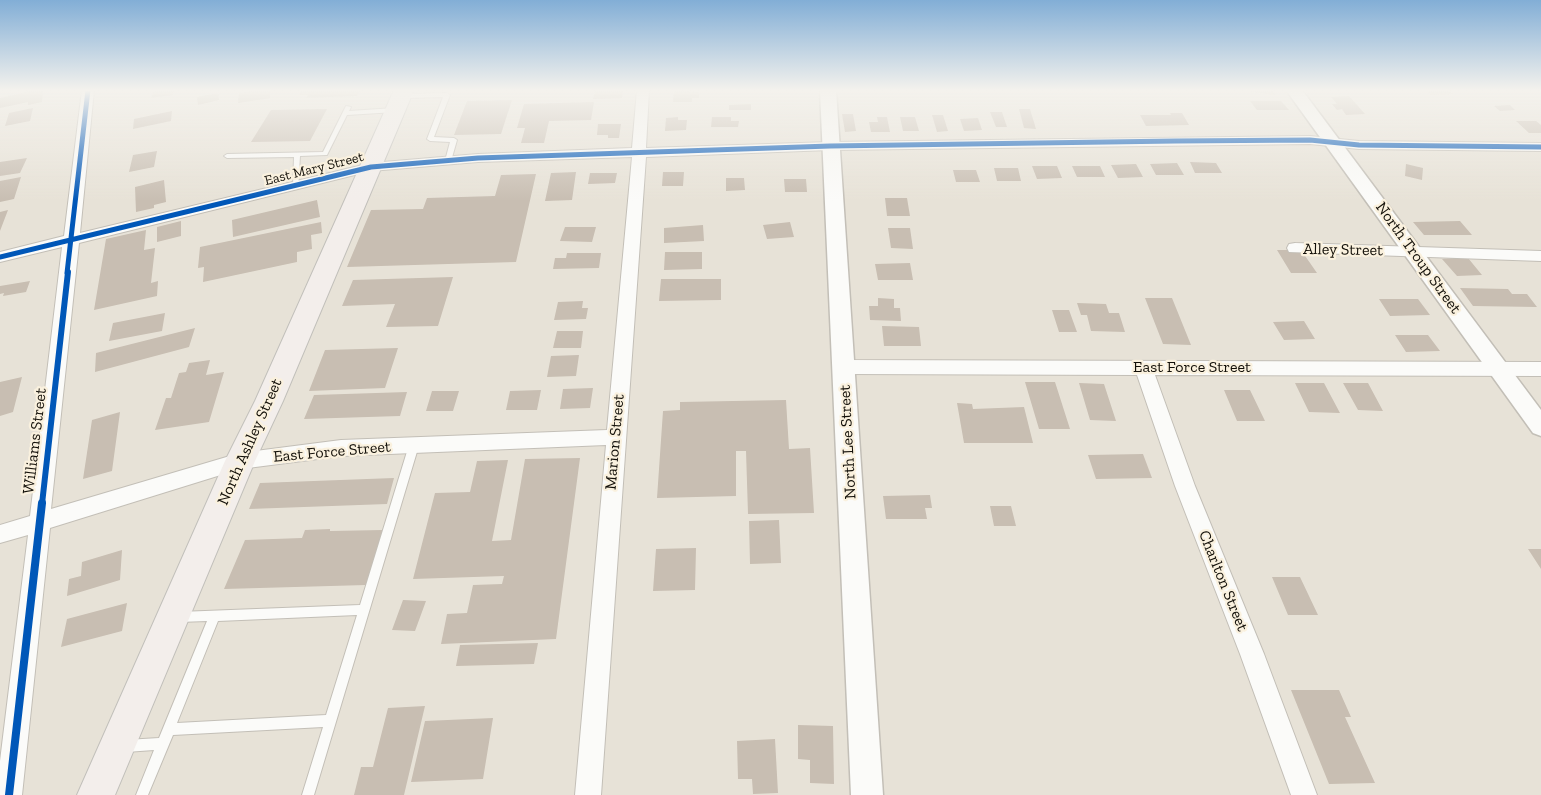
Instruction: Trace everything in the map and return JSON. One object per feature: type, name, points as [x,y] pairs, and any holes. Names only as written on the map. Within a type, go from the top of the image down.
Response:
[{"type":"main road","name":"North Ashley Street","points":[[96,795],[388,127]]},
{"type":"street","name":"Williams Street","points":[[9,795],[39,522],[51,433],[70,240],[84,127]]},
{"type":"street","name":"Marion Street","points":[[588,795],[641,127]]},
{"type":"street","name":"North Lee Street","points":[[829,127],[867,795]]},
{"type":"street","name":"North Troup Street","points":[[1321,127],[1541,427]]},
{"type":"street","name":"East Mary Street","points":[[0,257],[296,187],[371,167],[448,161],[830,146],[1175,141],[1310,140],[1359,146],[1541,148]]},
{"type":"street","name":"Alley Street","points":[[1295,248],[1541,256]]},
{"type":"street","name":"East Force Street","points":[[844,367],[1541,369]]},
{"type":"street","name":"Charlton Street","points":[[1143,367],[1186,486],[1252,654],[1304,795]]},
{"type":"street","name":"East Force Street","points":[[0,534],[240,462],[341,448],[616,437]]},
{"type":"lane","points":[[227,156],[325,154],[338,127]]},
{"type":"lane","points":[[435,127],[430,138],[454,140],[448,161]]},
{"type":"lane","points":[[296,187],[298,154]]},
{"type":"lane","points":[[308,795],[414,446]]},
{"type":"lane","points":[[174,618],[364,610]]},
{"type":"lane","points":[[142,795],[214,616]]},
{"type":"lane","points":[[169,729],[330,721]]},
{"type":"lane","points":[[118,746],[163,744]]},
{"type":"building","points":[[260,127],[317,127],[310,141],[251,142]]},
{"type":"building","points":[[457,127],[503,127],[501,134],[454,135]]},
{"type":"building","points":[[548,127],[544,143],[521,143],[525,128],[517,128]]},
{"type":"building","points":[[598,127],[621,127],[619,138],[597,135]]},
{"type":"building","points":[[665,127],[686,127],[686,130],[665,131]]},
{"type":"building","points":[[844,127],[855,127],[856,131],[845,132]]},
{"type":"building","points":[[870,127],[889,127],[890,132],[871,132]]},
{"type":"building","points":[[902,127],[918,127],[919,131],[903,131]]},
{"type":"building","points":[[936,127],[947,127],[948,131],[937,132]]},
{"type":"building","points":[[963,127],[981,127],[982,130],[964,131]]},
{"type":"building","points":[[1035,127],[1036,129],[1024,128]]},
{"type":"building","points":[[1523,127],[1541,127],[1541,133],[1529,133]]},
{"type":"building","points":[[157,151],[154,167],[129,172],[133,155]]},
{"type":"building","points":[[27,158],[20,173],[0,176],[0,162]]},
{"type":"building","points":[[1190,162],[1216,163],[1222,173],[1195,173]]},
{"type":"building","points":[[1177,163],[1184,175],[1156,175],[1150,164]]},
{"type":"building","points":[[1136,164],[1143,177],[1118,178],[1111,165]]},
{"type":"building","points":[[1406,164],[1423,168],[1422,180],[1405,176]]},
{"type":"building","points":[[1032,166],[1057,166],[1062,178],[1037,179]]},
{"type":"building","points":[[1072,166],[1100,166],[1105,177],[1077,177]]},
{"type":"building","points":[[994,168],[1018,168],[1021,181],[997,181]]},
{"type":"building","points":[[953,170],[976,170],[980,182],[956,182]]},
{"type":"building","points":[[576,172],[572,200],[545,201],[551,173]]},
{"type":"building","points":[[663,172],[684,172],[683,186],[662,186]]},
{"type":"building","points":[[590,173],[617,173],[615,183],[588,184]]},
{"type":"building","points":[[536,174],[516,262],[347,267],[371,210],[423,209],[427,198],[495,196],[501,175]]},
{"type":"building","points":[[21,177],[14,199],[0,202],[0,181]]},
{"type":"building","points":[[726,178],[744,178],[745,190],[726,191]]},
{"type":"building","points":[[784,179],[806,179],[807,192],[785,192]]},
{"type":"building","points":[[164,180],[166,202],[154,205],[154,208],[136,212],[135,187]]},
{"type":"building","points":[[885,198],[907,198],[910,216],[887,216]]},
{"type":"building","points":[[317,200],[320,217],[233,237],[232,220]]},
{"type":"building","points":[[8,210],[0,231],[0,212]]},
{"type":"building","points":[[181,221],[181,236],[157,242],[157,227]]},
{"type":"building","points":[[1460,221],[1472,235],[1424,235],[1413,222]]},
{"type":"building","points":[[321,222],[322,233],[311,235],[312,249],[297,252],[297,262],[203,282],[204,267],[198,268],[200,247]]},
{"type":"building","points":[[790,222],[794,237],[767,239],[763,225]]},
{"type":"building","points":[[703,225],[704,241],[664,243],[664,228]]},
{"type":"building","points":[[565,227],[596,227],[592,242],[560,241]]},
{"type":"building","points":[[888,228],[910,228],[913,249],[891,248]]},
{"type":"building","points":[[146,230],[144,250],[155,248],[151,283],[158,281],[157,296],[94,310],[106,239]]},
{"type":"building","points":[[1277,250],[1301,250],[1317,273],[1291,273]]},
{"type":"building","points":[[665,252],[702,252],[702,269],[664,270]]},
{"type":"building","points":[[567,253],[601,253],[599,268],[553,269],[555,258],[566,258]]},
{"type":"building","points":[[1468,258],[1482,275],[1457,276],[1442,259]]},
{"type":"building","points":[[910,263],[913,280],[878,280],[875,264]]},
{"type":"building","points":[[453,277],[438,326],[386,327],[395,304],[342,306],[353,280]]},
{"type":"building","points":[[661,279],[721,279],[721,300],[659,301]]},
{"type":"building","points":[[30,281],[26,292],[3,296],[4,293],[0,294],[0,286]]},
{"type":"building","points":[[1460,288],[1508,289],[1512,294],[1527,294],[1537,307],[1473,306]]},
{"type":"building","points":[[878,298],[894,299],[894,308],[900,308],[901,321],[870,320],[869,306],[878,306]]},
{"type":"building","points":[[1145,298],[1172,298],[1191,345],[1163,344]]},
{"type":"building","points":[[1379,299],[1418,299],[1430,315],[1390,316]]},
{"type":"building","points":[[583,301],[582,308],[588,308],[586,319],[554,320],[558,302]]},
{"type":"building","points":[[1077,303],[1106,304],[1109,313],[1119,313],[1125,332],[1091,331],[1087,315],[1081,315]]},
{"type":"building","points":[[1052,310],[1069,310],[1077,332],[1059,332]]},
{"type":"building","points":[[165,313],[162,331],[109,341],[113,323]]},
{"type":"building","points":[[1304,321],[1315,339],[1284,340],[1273,322]]},
{"type":"building","points":[[882,326],[919,327],[921,346],[884,346]]},
{"type":"building","points":[[195,328],[189,347],[95,372],[96,353]]},
{"type":"building","points":[[557,331],[583,331],[581,348],[553,348]]},
{"type":"building","points":[[1395,335],[1428,335],[1440,351],[1406,352]]},
{"type":"building","points":[[398,348],[385,388],[309,391],[325,350]]},
{"type":"building","points":[[579,355],[576,376],[547,377],[551,356]]},
{"type":"building","points":[[210,360],[206,375],[224,372],[209,422],[155,430],[166,398],[171,398],[179,373],[186,372],[189,363]]},
{"type":"building","points":[[22,377],[13,412],[0,416],[0,382]]},
{"type":"building","points":[[1025,382],[1055,382],[1070,429],[1039,429]]},
{"type":"building","points":[[1079,383],[1104,384],[1116,421],[1090,420]]},
{"type":"building","points":[[1295,383],[1324,383],[1340,413],[1309,412]]},
{"type":"building","points":[[1343,383],[1368,383],[1383,411],[1358,410]]},
{"type":"building","points":[[593,388],[590,408],[560,409],[563,389]]},
{"type":"building","points":[[541,390],[537,410],[506,410],[510,391]]},
{"type":"building","points":[[1224,390],[1250,390],[1265,421],[1237,421]]},
{"type":"building","points":[[432,391],[459,391],[453,411],[426,411]]},
{"type":"building","points":[[407,392],[400,416],[304,419],[314,395]]},
{"type":"building","points":[[786,400],[789,449],[810,448],[814,513],[748,514],[746,451],[736,451],[736,496],[657,498],[663,411],[680,410],[680,402]]},
{"type":"building","points":[[957,403],[972,404],[973,409],[1024,407],[1033,443],[964,443]]},
{"type":"building","points":[[120,412],[112,471],[83,479],[92,420]]},
{"type":"building","points":[[1143,454],[1152,478],[1096,479],[1088,455]]},
{"type":"building","points":[[580,458],[556,639],[441,644],[447,614],[467,613],[473,585],[502,584],[504,576],[413,579],[435,493],[470,492],[477,461],[508,460],[492,541],[511,540],[525,459]]},
{"type":"building","points":[[394,478],[387,504],[249,509],[260,483]]},
{"type":"building","points":[[930,495],[932,508],[925,508],[927,519],[886,519],[883,496]]},
{"type":"building","points":[[990,506],[1011,506],[1016,526],[994,526]]},
{"type":"building","points":[[779,520],[781,563],[750,564],[749,521]]},
{"type":"building","points":[[330,529],[330,531],[383,530],[366,585],[224,589],[245,540],[302,538],[305,530]]},
{"type":"building","points":[[696,548],[695,590],[653,591],[656,549]]},
{"type":"building","points":[[1528,549],[1541,549],[1541,569]]},
{"type":"building","points":[[122,550],[120,580],[67,596],[69,579],[81,576],[82,562]]},
{"type":"building","points":[[1272,577],[1300,577],[1318,615],[1288,615]]},
{"type":"building","points":[[403,600],[426,601],[415,631],[392,630]]},
{"type":"building","points":[[127,603],[122,631],[61,647],[67,619]]},
{"type":"building","points":[[538,643],[534,664],[456,666],[460,645]]},
{"type":"building","points":[[1291,690],[1339,690],[1351,717],[1345,717],[1375,783],[1329,784]]},
{"type":"building","points":[[425,706],[404,795],[354,795],[361,767],[373,767],[388,708]]},
{"type":"building","points":[[493,718],[483,779],[411,782],[425,721]]},
{"type":"building","points":[[798,725],[833,726],[834,784],[810,783],[810,760],[798,759]]},
{"type":"building","points":[[775,739],[778,793],[753,794],[752,779],[738,779],[737,741]]},
{"type":"cycle path","points":[[9,795],[84,127]]},
{"type":"cycle path","points":[[0,257],[371,167],[478,158],[830,146],[1175,141],[1310,140],[1359,145],[1541,147]]}]
